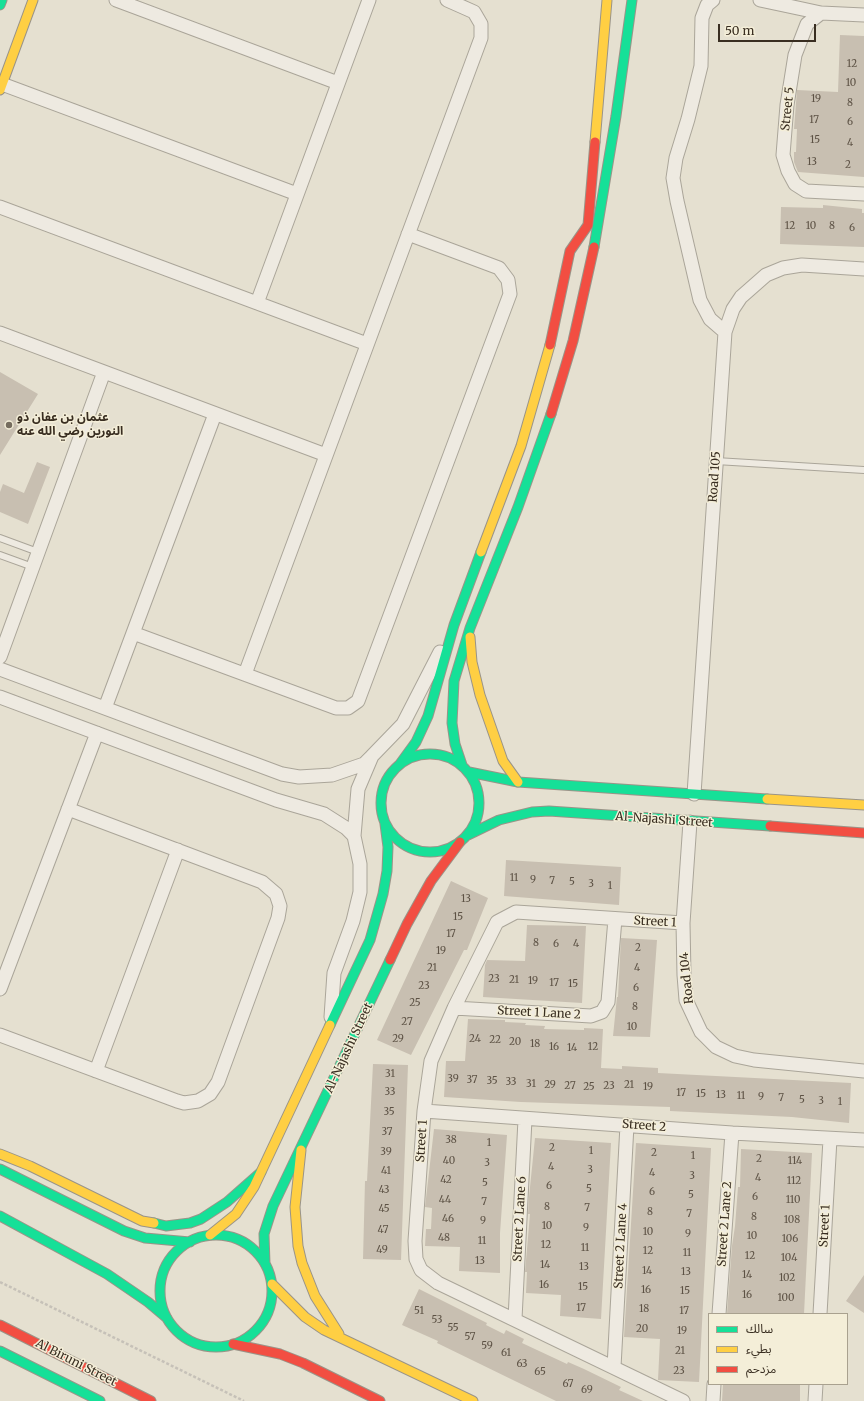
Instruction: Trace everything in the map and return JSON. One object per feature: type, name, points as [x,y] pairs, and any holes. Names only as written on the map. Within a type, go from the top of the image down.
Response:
[{"type":"main road","points":[[0,5],[2,0]]},
{"type":"main road","points":[[1,87],[33,0]]},
{"type":"main road","points":[[210,1236],[236,1214],[246,1201],[370,940],[377,917],[387,871],[388,847],[381,802],[382,792],[392,772],[409,753],[423,729],[454,625],[521,446],[553,334],[570,251],[588,225],[607,0]]},
{"type":"main road","points":[[385,824],[399,841],[418,851],[440,851],[460,842],[468,835],[478,815],[480,803],[479,792],[469,772],[462,764],[455,744],[452,702],[454,681],[470,628],[523,494],[551,415],[573,341],[599,220],[616,116],[632,0]]},
{"type":"main road","points":[[470,628],[472,662],[480,695],[503,761],[518,782]]},
{"type":"main road","points":[[400,764],[409,758],[431,754],[452,759],[462,764]]},
{"type":"main road","points":[[469,772],[518,782],[694,794],[839,807],[864,805]]},
{"type":"main road","name":"Al-Najashi Street","points":[[468,835],[510,817],[548,811],[690,822],[838,828],[864,833]]},
{"type":"main road","name":"Al-Najashi Street","points":[[265,1264],[264,1234],[268,1220],[418,902],[431,881],[460,842]]},
{"type":"main road","points":[[301,1150],[295,1207],[296,1227],[302,1263],[318,1301],[344,1340]]},
{"type":"main road","points":[[0,1154],[30,1166],[142,1221],[166,1226],[190,1223],[201,1218],[227,1202],[261,1172]]},
{"type":"main road","points":[[0,1169],[124,1231],[145,1238],[190,1242],[210,1236],[221,1235],[242,1241],[251,1247],[265,1264],[272,1284],[270,1306],[263,1321],[252,1333],[233,1344]]},
{"type":"main road","points":[[0,1216],[29,1230],[112,1278],[148,1302],[190,1340],[211,1346],[233,1344],[263,1349],[303,1363],[380,1401]]},
{"type":"main road","points":[[167,1318],[161,1297],[162,1275],[173,1256],[190,1242]]},
{"type":"main road","points":[[272,1284],[305,1316],[344,1340],[473,1401]]},
{"type":"main road","name":"Al Biruni Street","points":[[0,1325],[151,1401]]},
{"type":"main road","points":[[35,1369],[47,1367],[51,1363],[51,1355],[48,1350]]},
{"type":"main road","name":"Al Biruni Street","points":[[0,1351],[100,1401]]},
{"type":"main road","points":[[65,1384],[64,1371],[68,1367],[78,1365]]},
{"type":"street","points":[[116,0],[338,83]]},
{"type":"street","points":[[257,303],[369,0]]},
{"type":"street","points":[[245,674],[482,31],[479,18],[474,12],[447,0]]},
{"type":"street","points":[[713,0],[707,5],[702,18],[701,66],[688,119],[676,158],[673,178],[676,201],[700,300],[710,319],[725,332]]},
{"type":"street","points":[[760,0],[821,13],[864,15]]},
{"type":"street","name":"Street 5","points":[[821,13],[807,24],[795,55],[787,105],[783,155],[788,171],[795,184],[806,191],[864,194]]},
{"type":"street","points":[[1,87],[297,194]]},
{"type":"street","points":[[0,207],[367,344]]},
{"type":"street","points":[[133,633],[336,708],[348,708],[358,701],[510,294],[508,280],[499,268],[408,234]]},
{"type":"street","name":"Road 105","points":[[694,794],[725,332],[733,310],[741,298],[766,275],[783,268],[802,264],[864,269]]},
{"type":"street","points":[[0,333],[326,455]]},
{"type":"street","points":[[0,657],[104,372]]},
{"type":"street","points":[[105,708],[215,414]]},
{"type":"street","points":[[0,669],[282,774],[299,777],[332,775],[364,764],[403,724],[454,625]]},
{"type":"street","points":[[0,697],[276,800],[324,814],[346,828],[354,836]]},
{"type":"street","points":[[0,989],[96,733]]},
{"type":"street","points":[[330,1025],[334,973],[353,921],[360,892],[360,864],[354,836],[358,789],[372,756]]},
{"type":"street","points":[[0,1035],[184,1103],[198,1101],[204,1098],[215,1088],[218,1082],[278,918],[280,906],[276,894],[262,882],[68,809]]},
{"type":"street","name":"Road 104","points":[[690,822],[683,923],[684,975],[686,1000],[701,1032],[716,1046],[735,1056],[754,1060],[864,1071]]},
{"type":"street","points":[[96,1071],[178,850]]},
{"type":"street","name":"Street 1","points":[[683,923],[516,912],[497,922],[454,1008],[431,1061],[424,1111],[415,1241],[416,1259],[421,1270],[438,1283],[683,1401]]},
{"type":"street","name":"Street 1 Lane 2","points":[[454,1008],[591,1016],[602,1012],[608,1002],[615,919]]},
{"type":"street","name":"Street 2","points":[[424,1111],[525,1119],[627,1124],[732,1133],[864,1140]]},
{"type":"street","name":"Street 2 Lane 6","points":[[515,1319],[525,1119]]},
{"type":"street","name":"Street 2 Lane 4","points":[[614,1367],[627,1124]]},
{"type":"street","name":"Street 2 Lane 2","points":[[719,1313],[732,1133]]},
{"type":"street","name":"Street 1","points":[[820,1313],[830,1139]]},
{"type":"street","points":[[713,1401],[714,1385]]},
{"type":"street","points":[[815,1401],[816,1385]]},
{"type":"lane","points":[[716,461],[864,470]]},
{"type":"lane","points":[[0,538],[38,552]]},
{"type":"lane","points":[[0,554],[33,567]]},
{"type":"path","points":[[0,1282],[244,1401]]},
{"type":"building","points":[[840,35],[864,36],[864,177],[798,172],[794,162],[797,129],[794,129],[797,90],[838,92]]},
{"type":"building","points":[[823,205],[862,209],[862,213],[864,213],[864,247],[780,244],[781,207],[823,208]]},
{"type":"building","name":"عثمان بن عفان ذو النورين رضي الله عنه","points":[[0,372],[38,394],[0,455]]},
{"type":"building","points":[[37,462],[50,467],[28,524],[0,512],[0,492],[3,484],[24,493]]},
{"type":"building","points":[[506,860],[621,867],[619,905],[504,896]]},
{"type":"building","points":[[451,881],[488,898],[467,950],[464,950],[411,1055],[377,1040]]},
{"type":"building","points":[[527,925],[586,926],[582,1003],[483,997],[485,965],[487,960],[525,961]]},
{"type":"building","points":[[621,938],[657,940],[650,1037],[613,1036],[618,997]]},
{"type":"building","points":[[468,1019],[505,1020],[505,1022],[526,1023],[525,1025],[545,1026],[544,1029],[603,1029],[601,1068],[622,1069],[622,1066],[658,1068],[658,1073],[851,1083],[849,1123],[792,1117],[670,1111],[670,1107],[521,1102],[444,1097],[446,1061],[465,1061]]},
{"type":"building","points":[[373,1064],[408,1065],[401,1260],[363,1259],[365,1181],[367,1181]]},
{"type":"building","points":[[434,1129],[507,1135],[500,1233],[500,1273],[459,1271],[460,1247],[425,1246],[426,1229],[431,1229],[432,1208],[425,1207]]},
{"type":"building","points":[[535,1138],[611,1143],[601,1319],[560,1316],[561,1295],[526,1293],[527,1272],[525,1272],[530,1214],[528,1214]]},
{"type":"building","points":[[636,1143],[711,1148],[699,1382],[658,1380],[660,1339],[624,1337]]},
{"type":"building","points":[[741,1149],[812,1153],[804,1313],[727,1313],[738,1187],[740,1187]]},
{"type":"building","points":[[864,1275],[864,1313],[846,1301]]},
{"type":"building","points":[[419,1289],[487,1323],[486,1325],[504,1334],[506,1330],[524,1339],[522,1343],[567,1364],[568,1362],[584,1369],[621,1387],[619,1390],[643,1401],[556,1401],[437,1343],[438,1341],[402,1325]]},
{"type":"building","points":[[723,1385],[800,1385],[800,1401],[722,1401]]},
{"type":"traffic: fast","points":[[0,5],[2,0]]},
{"type":"traffic: fast","points":[[594,247],[616,116],[632,0]]},
{"type":"traffic: fast","points":[[462,765],[455,744],[452,723],[454,681],[470,628],[518,507],[551,414]]},
{"type":"traffic: fast","points":[[400,764],[416,742],[428,716],[454,625],[481,552]]},
{"type":"traffic: fast","points":[[430,754],[449,758],[465,768],[475,784],[479,803],[475,822],[465,838],[449,848],[430,852],[411,848],[395,838],[385,822],[381,803],[385,784],[395,768],[411,758],[430,754]]},
{"type":"traffic: fast","points":[[469,772],[518,782],[767,799]]},
{"type":"traffic: fast","points":[[468,835],[499,820],[532,812],[549,811],[770,826]]},
{"type":"traffic: fast","points":[[330,1025],[370,940],[383,894],[387,871],[388,847],[385,824]]},
{"type":"traffic: fast","points":[[265,1264],[264,1234],[273,1206],[390,960]]},
{"type":"traffic: fast","points":[[0,1169],[124,1231],[145,1238],[190,1242]]},
{"type":"traffic: fast","points":[[154,1223],[166,1226],[190,1223],[201,1219],[227,1202],[261,1172]]},
{"type":"traffic: fast","points":[[0,1216],[107,1274],[148,1302],[167,1318]]},
{"type":"traffic: fast","points":[[216,1235],[227,1236],[237,1240],[247,1245],[255,1252],[262,1260],[267,1270],[271,1280],[272,1291],[271,1302],[267,1312],[262,1322],[255,1330],[247,1337],[237,1342],[227,1346],[216,1347],[205,1346],[195,1342],[185,1337],[177,1330],[170,1322],[165,1312],[161,1302],[160,1291],[161,1280],[165,1270],[170,1260],[177,1252],[185,1245],[195,1240],[205,1236],[216,1235]]},
{"type":"traffic: fast","points":[[0,1351],[100,1401]]},
{"type":"traffic: slow","points":[[0,90],[33,0]]},
{"type":"traffic: slow","points":[[595,142],[607,0]]},
{"type":"traffic: slow","points":[[481,552],[521,446],[550,345]]},
{"type":"traffic: slow","points":[[470,637],[472,662],[480,695],[503,761],[518,782]]},
{"type":"traffic: slow","points":[[767,799],[864,805]]},
{"type":"traffic: slow","points":[[210,1235],[236,1214],[254,1187],[330,1025]]},
{"type":"traffic: slow","points":[[301,1150],[295,1207],[298,1246],[302,1263],[315,1296],[339,1334]]},
{"type":"traffic: slow","points":[[0,1154],[30,1166],[142,1221],[154,1223]]},
{"type":"traffic: slow","points":[[272,1284],[305,1317],[324,1330],[473,1401]]},
{"type":"traffic: jam","points":[[550,345],[570,251],[588,225],[595,142]]},
{"type":"traffic: jam","points":[[551,414],[573,341],[594,247]]},
{"type":"traffic: jam","points":[[770,826],[864,833]]},
{"type":"traffic: jam","points":[[390,960],[407,924],[431,881],[460,842]]},
{"type":"traffic: jam","points":[[0,1325],[151,1401]]},
{"type":"traffic: jam","points":[[233,1344],[280,1354],[303,1363],[380,1401]]},
{"type":"place","name":"عثمان بن عفان ذو النورين رضي الله عنه","points":[[9,425]]}]
